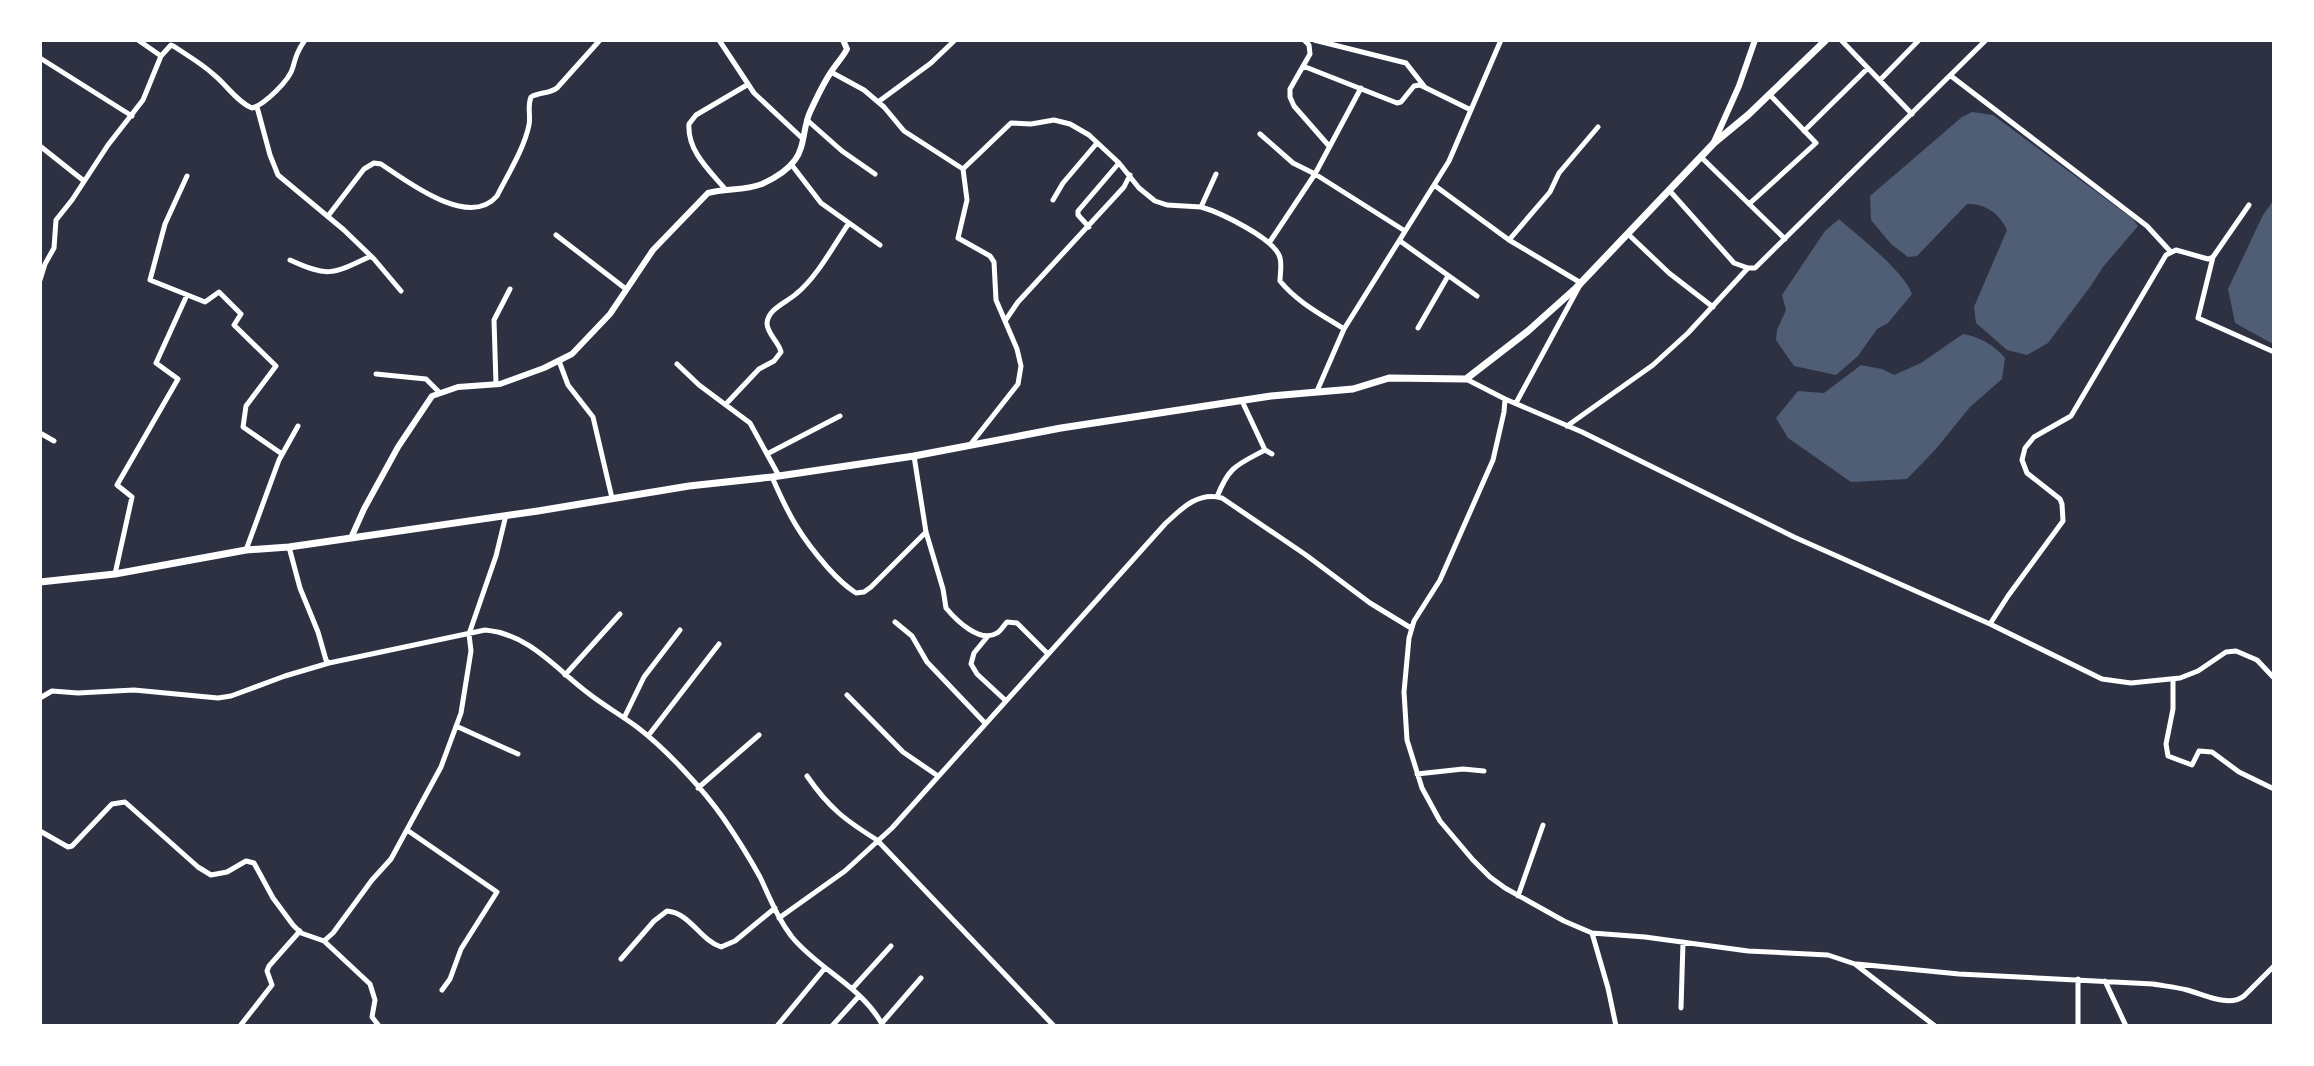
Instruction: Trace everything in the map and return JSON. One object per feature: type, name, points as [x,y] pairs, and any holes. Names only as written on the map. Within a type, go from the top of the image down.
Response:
[{"type":"main road","points":[[40,582],[115,574],[246,550],[289,547],[689,486],[914,456],[1061,428],[1242,401],[1317,391],[1353,389],[1389,378],[1466,379],[1528,331],[1581,283],[1714,143],[1770,95],[1826,40]]},
{"type":"street","points":[[138,40],[161,56]]},
{"type":"street","points":[[40,280],[54,248],[56,220],[108,145],[143,100],[161,56],[171,45],[214,74],[248,107],[256,107],[290,74],[295,55],[305,40]]},
{"type":"street","points":[[328,216],[364,169],[374,163],[381,164],[420,190],[459,206],[472,208],[491,203],[525,138],[531,97],[557,88],[600,40]]},
{"type":"street","points":[[719,40],[747,85],[802,138]]},
{"type":"street","points":[[351,538],[398,447],[432,396],[458,387],[496,384],[515,379],[572,354],[610,314],[653,250],[708,193],[738,190],[762,183],[781,174],[792,164],[799,153],[807,120],[831,72],[847,49],[843,40]]},
{"type":"street","points":[[878,102],[931,63],[955,40]]},
{"type":"street","points":[[1304,40],[1309,45],[1310,54],[1290,89],[1290,98],[1294,106],[1329,146]]},
{"type":"street","points":[[1314,40],[1406,63],[1425,88]]},
{"type":"street","points":[[1317,391],[1344,329],[1460,140],[1501,40]]},
{"type":"street","points":[[1714,143],[1739,86],[1755,40]]},
{"type":"street","points":[[1841,40],[1912,114]]},
{"type":"street","points":[[1880,80],[1919,40]]},
{"type":"street","points":[[1669,190],[1734,263],[1755,268],[1986,40]]},
{"type":"street","points":[[40,58],[132,116]]},
{"type":"street","points":[[1303,66],[1397,103],[1401,102],[1414,86],[1420,85],[1471,110]]},
{"type":"street","points":[[1804,131],[1868,68]]},
{"type":"street","points":[[831,72],[864,90],[904,130],[963,169],[967,200],[958,238],[990,256],[994,262],[996,300],[1017,349],[1021,366],[1020,378],[969,446]]},
{"type":"street","points":[[1951,76],[2147,226],[2170,251]]},
{"type":"street","points":[[726,190],[696,153],[690,141],[689,124],[696,115],[747,85]]},
{"type":"street","points":[[1269,243],[1315,174],[1361,88]]},
{"type":"street","points":[[1749,204],[1816,143],[1770,95]]},
{"type":"street","points":[[256,107],[278,175],[328,216],[371,256],[401,291]]},
{"type":"street","points":[[807,120],[842,151],[875,174]]},
{"type":"street","points":[[963,169],[1011,123],[1031,124],[1054,120],[1070,124],[1097,143],[1119,163],[1139,188],[1155,201],[1167,205],[1201,207],[1228,217],[1269,243],[1280,256],[1280,282],[1314,310],[1344,329]]},
{"type":"street","points":[[1509,240],[1550,192],[1559,173],[1598,127]]},
{"type":"street","points":[[1260,134],[1293,163],[1315,174],[1405,231]]},
{"type":"street","points":[[1053,200],[1063,183],[1097,143]]},
{"type":"street","points":[[40,146],[84,181]]},
{"type":"street","points":[[1701,157],[1785,239]]},
{"type":"street","points":[[1089,227],[1078,212],[1119,163]]},
{"type":"street","points":[[792,164],[821,203],[880,245]]},
{"type":"street","points":[[1201,207],[1216,174]]},
{"type":"street","points":[[1005,321],[1018,302],[1124,187],[1130,175]]},
{"type":"street","points":[[187,176],[165,224],[150,280],[205,302],[219,292],[241,314],[234,325],[276,366],[246,406],[243,427],[282,454]]},
{"type":"street","points":[[1434,185],[1509,240],[1581,283],[1516,403]]},
{"type":"street","points":[[2249,205],[2213,257],[2198,318],[2274,352]]},
{"type":"street","points":[[726,404],[759,369],[778,357],[781,352],[780,347],[767,328],[768,318],[774,310],[801,289],[849,223]]},
{"type":"street","points":[[1628,234],[1669,273],[1713,307]]},
{"type":"street","points":[[556,235],[626,290]]},
{"type":"street","points":[[1400,241],[1477,296]]},
{"type":"street","points":[[1990,624],[2063,521],[2060,499],[2027,473],[2022,460],[2025,448],[2034,437],[2071,416],[2137,302],[2170,251],[2176,249],[2208,259],[2213,257]]},
{"type":"street","points":[[290,260],[318,272],[333,273],[371,256]]},
{"type":"street","points":[[1567,426],[1653,365],[1688,333],[1748,268]]},
{"type":"street","points":[[1418,328],[1448,276]]},
{"type":"street","points":[[496,384],[494,320],[510,289]]},
{"type":"street","points":[[115,574],[132,497],[117,485],[178,379],[156,363],[187,295]]},
{"type":"street","points":[[559,361],[568,385],[593,417],[612,498]]},
{"type":"street","points":[[677,363],[699,385],[750,423],[767,454],[794,525],[804,540],[841,582],[856,593],[864,592],[871,587],[926,532]]},
{"type":"street","points":[[376,374],[426,379],[440,393]]},
{"type":"street","points":[[1466,379],[1794,537],[1990,624],[2102,679],[2131,683],[2173,679],[2198,670],[2226,652],[2236,651],[2258,660],[2274,678]]},
{"type":"street","points":[[1505,399],[1493,460],[1440,580],[1411,628],[1407,650],[1404,715],[1407,740],[1429,803],[1456,841],[1490,877],[1518,896],[1592,933],[1646,937],[1748,951],[1828,955],[1855,964],[1959,974],[2153,984],[2223,999],[2239,1000],[2274,966]]},
{"type":"street","points":[[1242,401],[1265,450],[1272,454]]},
{"type":"street","points":[[767,454],[840,416]]},
{"type":"street","points":[[246,550],[282,454],[298,426]]},
{"type":"street","points":[[40,433],[54,441]]},
{"type":"street","points":[[1217,497],[1226,475],[1241,462],[1265,450]]},
{"type":"street","points":[[914,456],[926,532],[942,582],[946,608],[973,630],[988,636]]},
{"type":"street","points":[[779,918],[845,871],[892,828],[1047,653],[1183,507],[1201,498],[1217,497],[1306,555],[1370,603],[1411,628]]},
{"type":"street","points":[[324,941],[333,933],[372,880],[391,859],[436,779],[461,713],[471,651],[469,634],[506,515]]},
{"type":"street","points":[[289,547],[300,588],[329,663]]},
{"type":"street","points":[[565,675],[620,614]]},
{"type":"street","points":[[1005,700],[977,674],[971,664],[974,653],[988,636],[997,633],[1007,622],[1012,621],[1017,623],[1047,653]]},
{"type":"street","points":[[895,622],[912,636],[927,662],[985,723]]},
{"type":"street","points":[[40,698],[52,691],[78,693],[134,690],[218,698],[231,696],[329,663],[485,630],[508,635],[534,647],[565,675],[648,736],[698,788],[737,838],[760,877],[779,918],[793,938],[872,1008],[883,1024],[921,978]]},
{"type":"street","points":[[624,718],[644,676],[680,630]]},
{"type":"street","points":[[648,736],[719,644]]},
{"type":"street","points":[[2173,679],[2173,709],[2166,747],[2170,758],[2190,765],[2194,764],[2199,751],[2212,752],[2240,772],[2274,789]]},
{"type":"street","points":[[847,695],[903,752],[938,776]]},
{"type":"street","points":[[456,726],[518,754]]},
{"type":"street","points":[[698,788],[759,735]]},
{"type":"street","points":[[1417,774],[1463,769],[1484,771]]},
{"type":"street","points":[[807,776],[823,800],[842,818],[877,840],[1054,1026]]},
{"type":"street","points":[[40,831],[69,847],[72,846],[112,804],[125,802],[198,867],[211,875],[227,872],[246,861],[251,861],[257,867],[279,906],[300,931],[313,939],[324,941],[370,984],[375,1000],[372,1017],[379,1026]]},
{"type":"street","points":[[1518,896],[1543,825]]},
{"type":"street","points":[[407,830],[497,892],[461,949],[450,979],[442,990]]},
{"type":"street","points":[[621,959],[654,921],[667,911],[680,915],[714,945],[721,947],[735,941],[774,909]]},
{"type":"street","points":[[240,1026],[272,985],[267,971],[269,966],[300,931]]},
{"type":"street","points":[[1592,933],[1616,1026]]},
{"type":"street","points":[[1681,1008],[1683,942]]},
{"type":"street","points":[[852,989],[891,946]]},
{"type":"street","points":[[1855,964],[1935,1026]]},
{"type":"street","points":[[777,1026],[825,968]]},
{"type":"street","points":[[2078,980],[2078,1026]]},
{"type":"street","points":[[2104,981],[2126,1026]]},
{"type":"street","points":[[832,1026],[859,996]]},
{"type":"water","points":[[1972,112],[1993,115],[2133,219],[2138,226],[2103,267],[2048,343],[2027,355],[2007,350],[1976,323],[1974,307],[2007,230],[1996,214],[1980,205],[1967,204],[1917,256],[1908,257],[1891,244],[1871,220],[1870,196],[1962,117]]},
{"type":"water","points":[[2273,201],[2273,344],[2235,323],[2228,289],[2263,215]]},
{"type":"water","points":[[1839,219],[1890,264],[1912,294],[1888,323],[1877,329],[1858,356],[1836,375],[1794,366],[1776,340],[1777,330],[1786,310],[1782,295],[1825,231]]},
{"type":"water","points":[[1963,334],[1986,342],[2005,358],[2002,379],[1970,407],[1935,450],[1907,479],[1851,482],[1788,438],[1776,418],[1798,391],[1824,393],[1861,365],[1882,369],[1894,375],[1921,363]]}]
